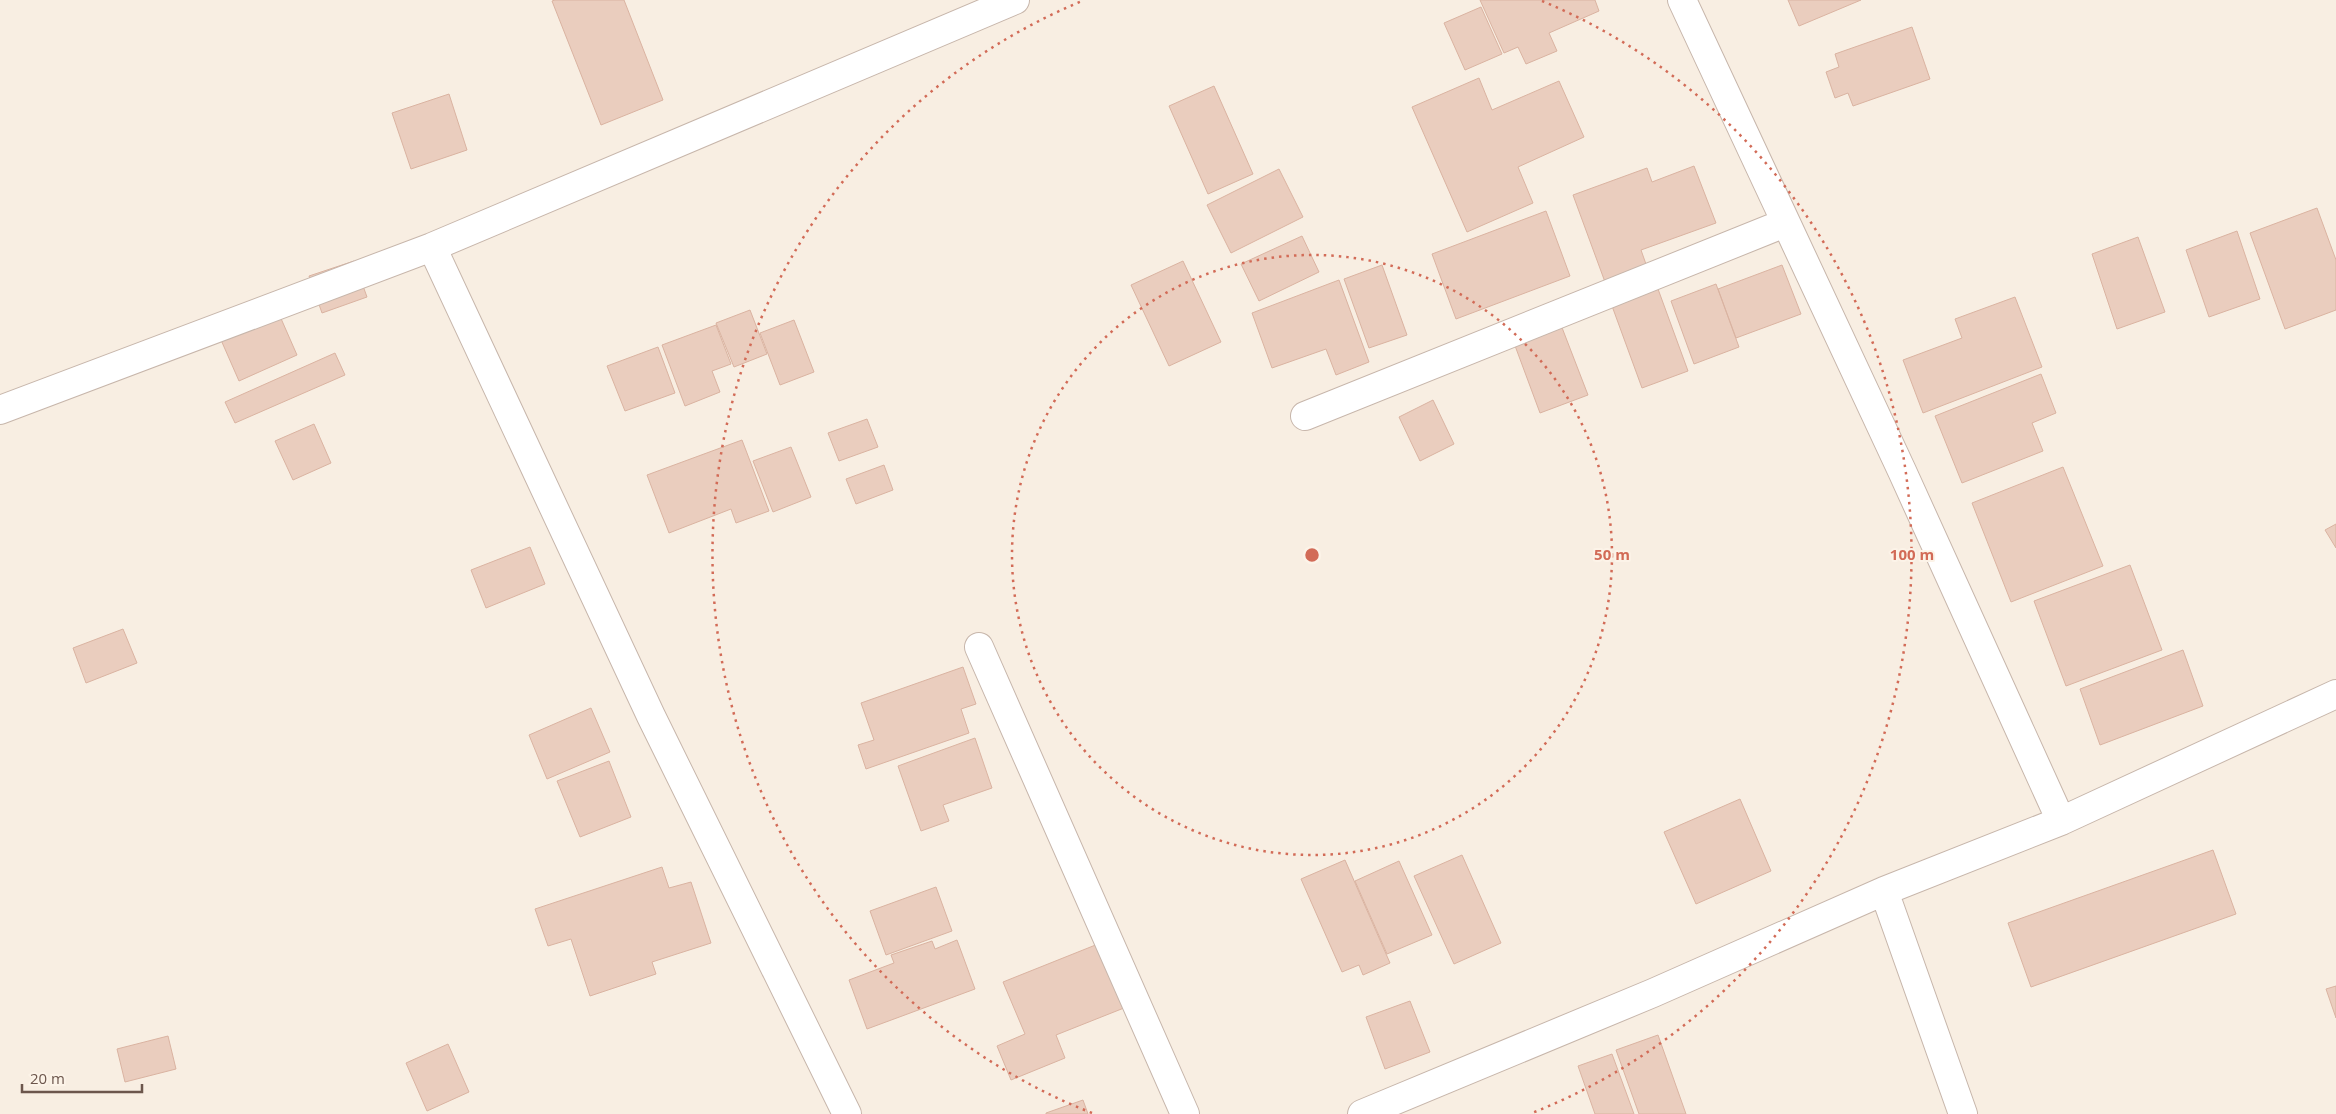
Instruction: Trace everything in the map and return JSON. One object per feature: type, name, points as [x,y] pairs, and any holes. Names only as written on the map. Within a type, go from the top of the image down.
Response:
[{"type":"street","points":[[0,410],[432,247],[1015,0]]},
{"type":"street","points":[[1682,0],[1902,471],[2061,821]]},
{"type":"street","points":[[1305,416],[1785,223]]},
{"type":"street","points":[[432,247],[652,716],[847,1114]]},
{"type":"street","points":[[979,647],[1185,1114]]},
{"type":"street","points":[[1362,1114],[1653,993],[1884,891],[2061,821],[2336,694]]},
{"type":"street","points":[[1884,891],[1963,1114]]},
{"type":"building","points":[[624,0],[663,100],[601,125],[552,1]]},
{"type":"building","points":[[1480,0],[1595,0],[1599,11],[1549,33],[1557,51],[1526,64],[1518,47],[1504,53]]},
{"type":"building","points":[[1788,0],[1861,0],[1799,26]]},
{"type":"building","points":[[1481,7],[1502,54],[1465,70],[1444,23]]},
{"type":"building","points":[[1912,27],[1930,79],[1853,106],[1848,93],[1835,98],[1826,72],[1839,67],[1835,54]]},
{"type":"building","points":[[1479,78],[1492,110],[1559,81],[1584,137],[1518,167],[1533,203],[1467,232],[1412,107]]},
{"type":"building","points":[[1214,86],[1253,174],[1208,194],[1169,106]]},
{"type":"building","points":[[449,94],[467,150],[411,169],[392,113]]},
{"type":"building","points":[[1694,166],[1716,223],[1641,250],[1647,267],[1605,282],[1573,195],[1647,168],[1652,182]]},
{"type":"building","points":[[1279,169],[1303,217],[1231,253],[1207,205]]},
{"type":"building","points":[[2317,208],[2336,260],[2336,310],[2285,329],[2250,233]]},
{"type":"building","points":[[1546,211],[1570,276],[1456,319],[1432,254]]},
{"type":"building","points":[[2237,231],[2260,299],[2209,317],[2186,250]]},
{"type":"building","points":[[1302,236],[1319,272],[1259,301],[1241,264]]},
{"type":"building","points":[[2138,237],[2165,312],[2117,329],[2092,254]]},
{"type":"building","points":[[354,261],[367,297],[322,313],[309,276]]},
{"type":"building","points":[[1183,261],[1221,342],[1169,366],[1131,285]]},
{"type":"building","points":[[1382,265],[1407,335],[1369,348],[1344,279]]},
{"type":"building","points":[[1782,265],[1801,314],[1736,338],[1718,289]]},
{"type":"building","points":[[1339,280],[1369,362],[1336,375],[1326,349],[1272,368],[1252,313]]},
{"type":"building","points":[[1716,284],[1739,347],[1694,364],[1671,301]]},
{"type":"building","points":[[1658,289],[1688,371],[1642,388],[1612,306]]},
{"type":"building","points":[[2015,297],[2042,367],[1923,413],[1903,360],[1962,338],[1955,319]]},
{"type":"building","points":[[272,298],[297,355],[239,381],[214,324]]},
{"type":"building","points":[[750,310],[767,354],[734,367],[716,323]]},
{"type":"building","points":[[794,320],[814,372],[780,385],[760,333]]},
{"type":"building","points":[[716,325],[731,364],[712,371],[720,392],[685,406],[662,345]]},
{"type":"building","points":[[1561,325],[1588,395],[1540,413],[1514,343]]},
{"type":"building","points":[[658,347],[675,393],[625,411],[607,366]]},
{"type":"building","points":[[335,353],[345,375],[235,423],[225,402]]},
{"type":"building","points":[[2041,374],[2056,413],[2032,423],[2043,451],[1962,483],[1935,416]]},
{"type":"building","points":[[1433,400],[1454,444],[1420,461],[1399,417]]},
{"type":"building","points":[[867,419],[878,447],[839,461],[828,433]]},
{"type":"building","points":[[314,424],[331,463],[293,480],[275,441]]},
{"type":"building","points":[[742,440],[769,511],[736,523],[731,509],[669,533],[647,475]]},
{"type":"building","points":[[791,447],[811,497],[773,512],[753,461]]},
{"type":"building","points":[[884,465],[893,490],[856,504],[846,479]]},
{"type":"building","points":[[2063,467],[2103,566],[2011,602],[1972,503]]},
{"type":"building","points":[[2336,524],[2336,548],[2325,530]]},
{"type":"building","points":[[530,547],[545,584],[486,608],[471,570]]},
{"type":"building","points":[[2130,565],[2162,650],[2066,686],[2034,601]]},
{"type":"building","points":[[123,629],[137,663],[86,683],[73,648]]},
{"type":"building","points":[[2183,650],[2203,706],[2100,745],[2080,689]]},
{"type":"building","points":[[963,667],[976,704],[961,709],[969,733],[866,769],[858,745],[874,740],[861,703]]},
{"type":"building","points":[[591,708],[610,752],[547,779],[529,735]]},
{"type":"building","points":[[975,738],[992,788],[943,805],[949,821],[921,831],[898,766]]},
{"type":"building","points":[[609,761],[631,817],[580,837],[557,781]]},
{"type":"building","points":[[1740,799],[1771,871],[1696,904],[1664,832]]},
{"type":"building","points":[[2213,850],[2236,914],[2031,987],[2008,923]]},
{"type":"building","points":[[1462,855],[1501,943],[1454,964],[1414,876]]},
{"type":"building","points":[[1345,860],[1390,963],[1363,975],[1359,965],[1342,972],[1301,879]]},
{"type":"building","points":[[1399,861],[1432,935],[1387,954],[1355,881]]},
{"type":"building","points":[[662,867],[669,888],[691,882],[711,943],[652,962],[656,974],[590,996],[571,939],[548,946],[535,909]]},
{"type":"building","points":[[936,887],[952,931],[886,955],[870,911]]},
{"type":"building","points":[[957,940],[975,989],[867,1029],[849,980],[894,963],[891,955],[932,941],[935,949]]},
{"type":"building","points":[[1103,942],[1129,1006],[1056,1035],[1065,1058],[1011,1080],[997,1046],[1025,1034],[1003,982]]},
{"type":"building","points":[[2336,986],[2336,1018],[2326,989]]},
{"type":"building","points":[[1410,1001],[1430,1052],[1385,1069],[1366,1017]]},
{"type":"building","points":[[1658,1035],[1686,1114],[1639,1114],[1616,1050]]},
{"type":"building","points":[[168,1036],[176,1069],[125,1082],[117,1049]]},
{"type":"building","points":[[448,1044],[469,1092],[427,1111],[406,1063]]},
{"type":"building","points":[[1612,1054],[1634,1114],[1595,1114],[1578,1066]]},
{"type":"building","points":[[1083,1100],[1088,1114],[1046,1114],[1046,1113]]}]
